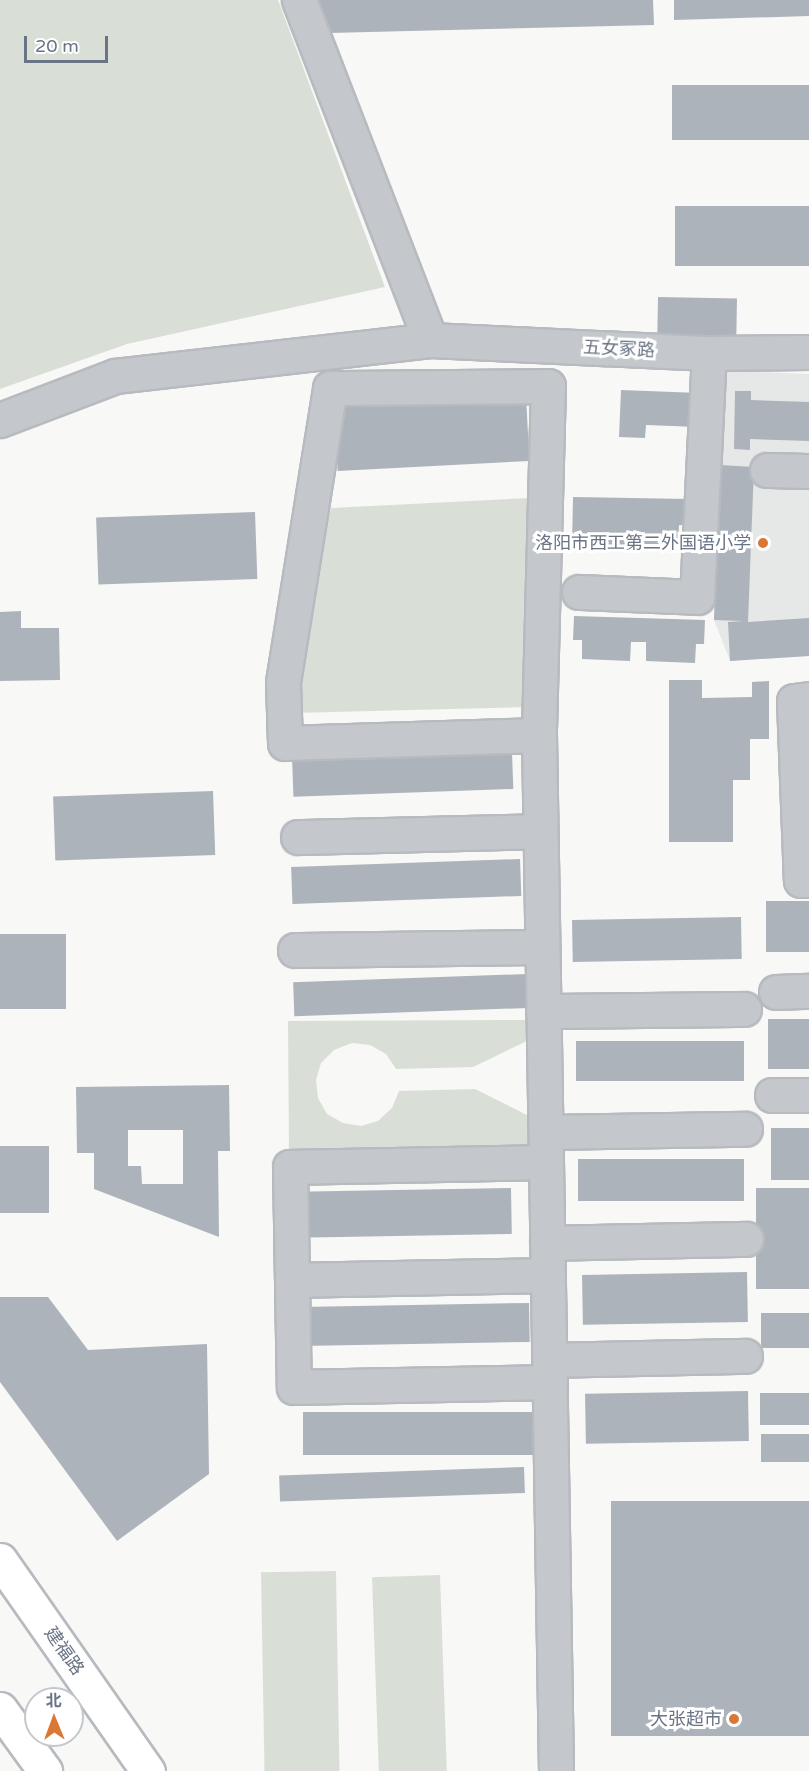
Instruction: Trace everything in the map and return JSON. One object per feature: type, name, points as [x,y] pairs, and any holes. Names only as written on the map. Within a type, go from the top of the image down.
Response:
[{"type":"main road","name":"建福路","points":[[0,1560],[148,1771]]},
{"type":"main road","points":[[0,1709],[45,1771]]},
{"type":"street","points":[[299,0],[430,340]]},
{"type":"street","name":"五女冢路","points":[[0,420],[115,376],[430,340],[709,353],[809,352]]},
{"type":"street","points":[[579,592],[698,597],[709,353]]},
{"type":"street","points":[[539,735],[285,743],[283,682],[330,388],[548,386],[539,735],[556,1771]]},
{"type":"street","points":[[767,470],[809,471]]},
{"type":"street","points":[[809,699],[794,701],[801,880],[809,880]]},
{"type":"street","points":[[297,837],[540,831]]},
{"type":"street","points":[[295,950],[542,947]]},
{"type":"street","points":[[776,992],[809,992]]},
{"type":"street","points":[[543,1011],[744,1009]]},
{"type":"street","points":[[772,1095],[809,1095]]},
{"type":"street","points":[[745,1129],[290,1167],[294,1387],[745,1356]]},
{"type":"street","points":[[292,1280],[548,1259],[746,1239]]},
{"type":"shaded area","points":[[0,0],[278,0],[385,287],[127,344],[0,389]]},
{"type":"shaded area","name":"洛阳市西工第二外国语小学","points":[[720,370],[809,374],[809,656],[730,661],[714,620]]},
{"type":"shaded area","points":[[530,498],[525,707],[295,713],[292,671],[331,508]]},
{"type":"shaded area","points":[[530,1020],[531,1039],[473,1067],[396,1069],[386,1054],[370,1045],[352,1043],[334,1050],[321,1063],[316,1080],[318,1098],[327,1114],[343,1123],[361,1126],[378,1121],[392,1108],[399,1091],[475,1089],[531,1117],[531,1153],[289,1154],[288,1021]]},
{"type":"shaded area","points":[[336,1571],[339,1771],[264,1771],[261,1572]]},
{"type":"shaded area","points":[[440,1575],[447,1771],[379,1771],[372,1577]]},
{"type":"building","points":[[313,0],[653,0],[654,25],[329,33]]},
{"type":"building","points":[[674,0],[809,0],[809,16],[674,20]]},
{"type":"building","points":[[672,85],[809,85],[809,140],[672,140]]},
{"type":"building","points":[[675,206],[809,206],[809,266],[675,266]]},
{"type":"building","points":[[658,297],[737,298],[736,336],[657,335]]},
{"type":"building","points":[[621,390],[699,393],[698,427],[646,425],[645,438],[619,437]]},
{"type":"building","points":[[735,391],[751,391],[751,400],[809,402],[809,441],[750,439],[750,450],[734,449]]},
{"type":"building","points":[[526,396],[529,461],[338,471],[334,406]]},
{"type":"building","points":[[720,465],[754,467],[748,622],[809,618],[809,656],[730,661],[728,622],[743,621],[714,620]]},
{"type":"building","points":[[573,497],[690,499],[690,526],[679,525],[678,547],[572,545]]},
{"type":"building","points":[[255,512],[257,579],[98,585],[96,518]]},
{"type":"building","points":[[21,611],[21,628],[59,628],[60,680],[0,681],[0,612]]},
{"type":"building","points":[[574,616],[705,620],[704,644],[696,644],[695,663],[646,661],[646,642],[631,642],[630,661],[582,659],[582,640],[573,640]]},
{"type":"building","points":[[669,680],[702,680],[702,698],[752,697],[752,682],[769,681],[769,739],[750,739],[750,780],[733,780],[733,842],[669,842]]},
{"type":"building","points":[[512,752],[513,789],[293,797],[292,760]]},
{"type":"building","points":[[213,791],[215,855],[55,861],[53,797]]},
{"type":"building","points":[[520,859],[521,896],[292,904],[291,867]]},
{"type":"building","points":[[766,901],[809,901],[809,952],[766,952]]},
{"type":"building","points":[[741,917],[742,959],[573,962],[572,920]]},
{"type":"building","points":[[0,934],[66,934],[66,1009],[0,1009]]},
{"type":"building","points":[[527,974],[528,1008],[294,1016],[293,982]]},
{"type":"building","points":[[768,1019],[809,1019],[809,1069],[768,1069]]},
{"type":"building","points":[[576,1041],[744,1041],[744,1081],[576,1081]]},
{"type":"building","points":[[229,1085],[230,1151],[218,1151],[219,1237],[94,1189],[94,1153],[77,1153],[76,1087]],"holes":[[[128,1130],[183,1130],[183,1184],[142,1184],[141,1166],[128,1166]]]},
{"type":"building","points":[[771,1128],[809,1128],[809,1180],[771,1180]]},
{"type":"building","points":[[0,1146],[49,1146],[49,1213],[0,1213]]},
{"type":"building","points":[[578,1159],[744,1159],[744,1201],[578,1201]]},
{"type":"building","points":[[511,1188],[512,1234],[297,1238],[296,1192]]},
{"type":"building","points":[[756,1188],[809,1188],[809,1289],[756,1289]]},
{"type":"building","points":[[747,1272],[748,1322],[583,1325],[582,1275]]},
{"type":"building","points":[[0,1297],[48,1297],[88,1350],[207,1344],[209,1474],[117,1541],[0,1382]]},
{"type":"building","points":[[529,1303],[530,1342],[301,1346],[300,1307]]},
{"type":"building","points":[[761,1313],[809,1313],[809,1348],[761,1348]]},
{"type":"building","points":[[748,1391],[749,1441],[586,1444],[585,1394]]},
{"type":"building","points":[[760,1393],[809,1393],[809,1425],[760,1425]]},
{"type":"building","points":[[303,1412],[533,1412],[533,1455],[303,1455]]},
{"type":"building","points":[[761,1434],[809,1434],[809,1462],[761,1462]]},
{"type":"building","points":[[524,1467],[525,1493],[280,1502],[279,1476]]},
{"type":"building","points":[[611,1501],[809,1501],[809,1736],[611,1736]]},
{"type":"place","name":"洛阳市西工第二外国语小学","points":[[763,543]]},
{"type":"place","name":"大张超市","points":[[734,1719]]}]
